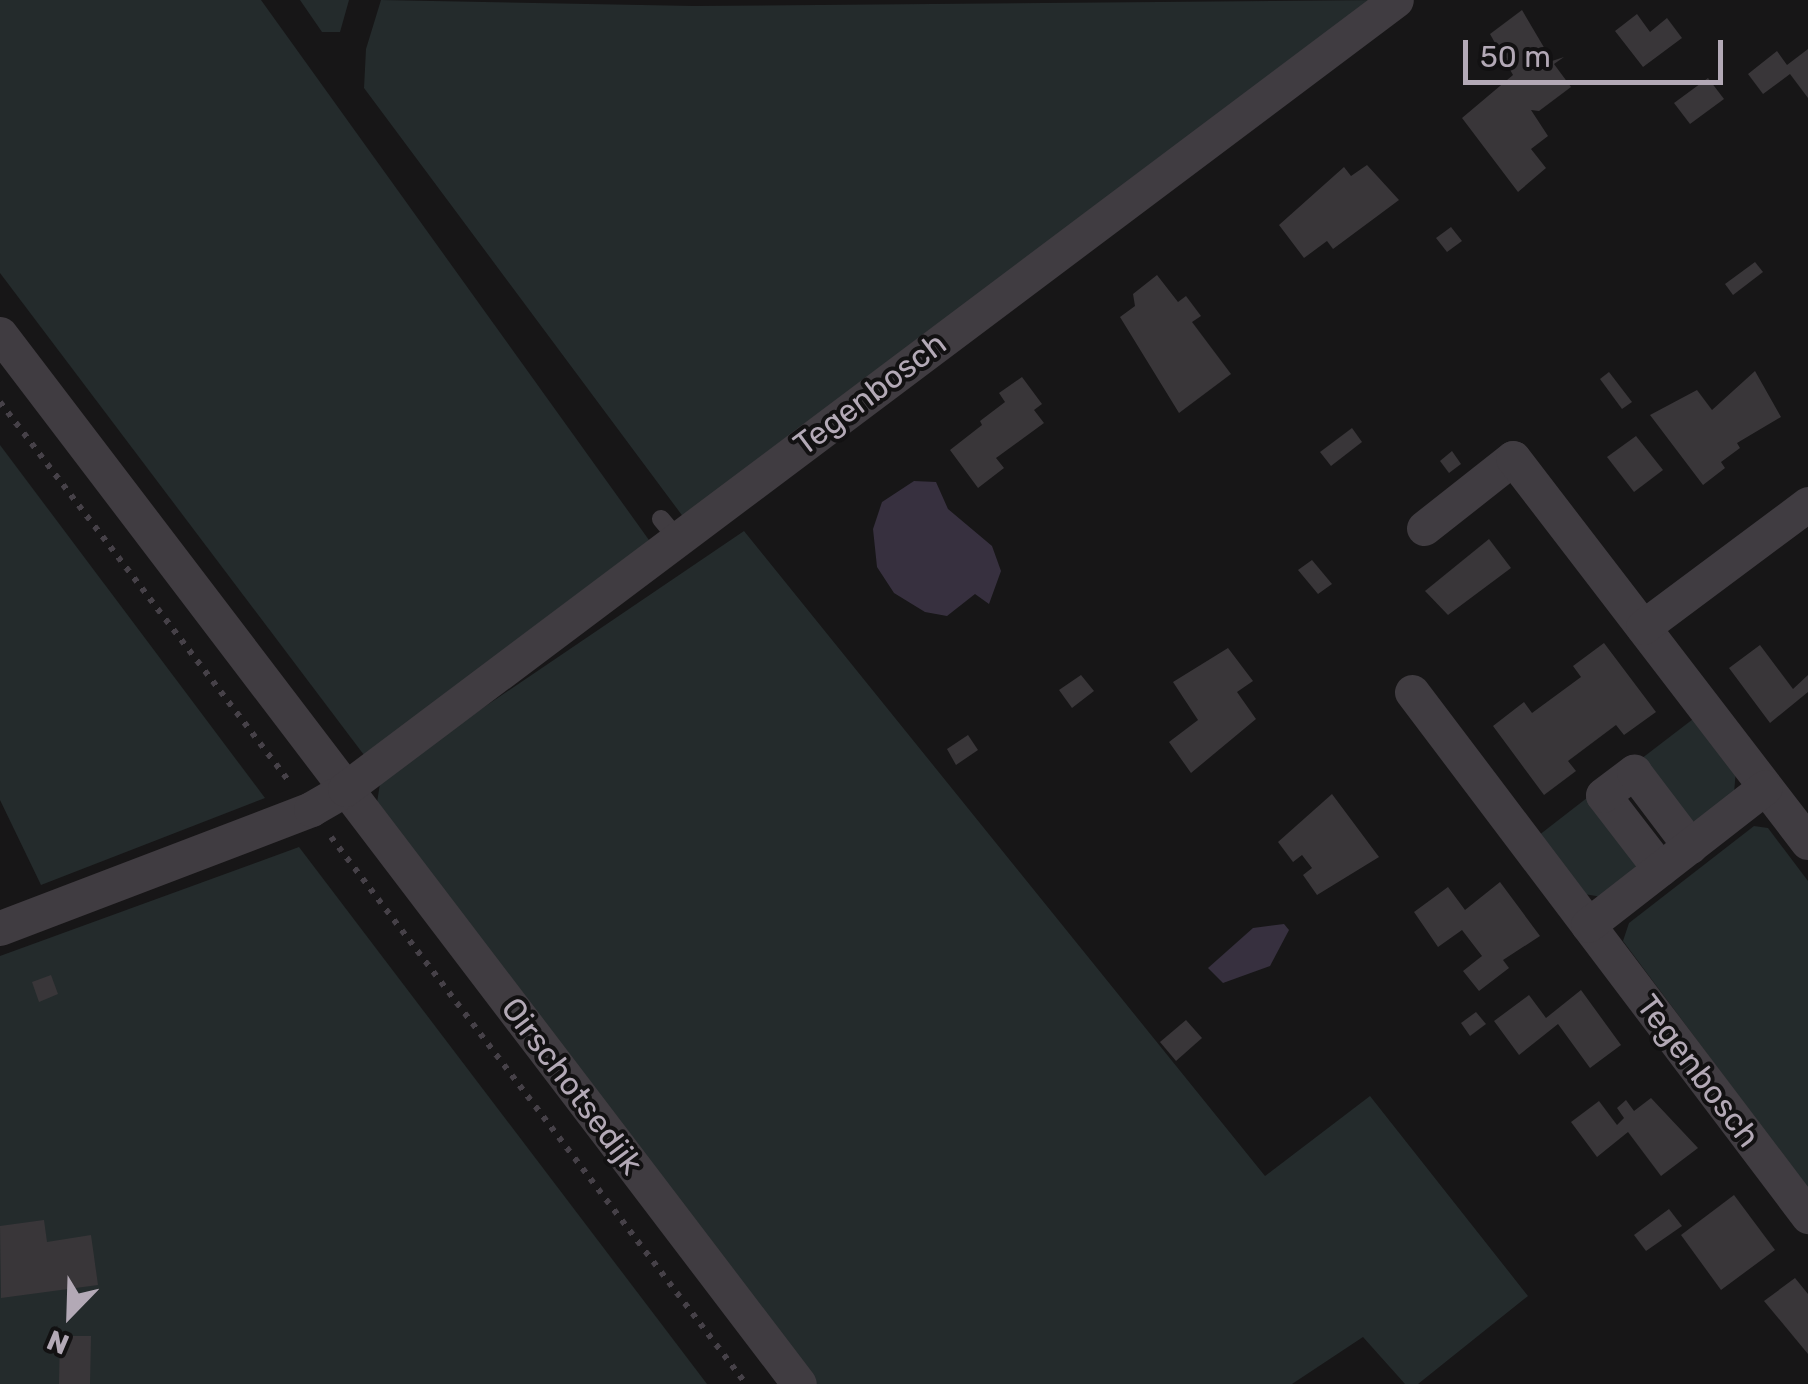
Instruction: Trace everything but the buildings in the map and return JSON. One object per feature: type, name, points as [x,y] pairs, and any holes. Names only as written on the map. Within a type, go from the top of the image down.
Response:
[{"type":"street","name":"Tegenbosch","points":[[345,789],[669,529],[1396,0]]},
{"type":"street","name":"Oirschotsedijk","points":[[0,334],[799,1384]]},
{"type":"street","points":[[1424,528],[1512,458],[1808,842]]},
{"type":"street","points":[[1643,628],[1808,504]]},
{"type":"street","name":"Tegenbosch","points":[[1412,692],[1808,1216]]},
{"type":"street","points":[[1660,870],[1603,795],[1634,772],[1690,846]]},
{"type":"street","points":[[1588,925],[1766,787]]},
{"type":"street","points":[[0,928],[310,809],[345,789]]},
{"type":"path","points":[[0,402],[746,1384]]},
{"type":"shaded area","points":[[0,0],[261,0],[654,547],[367,759],[0,273]]},
{"type":"shaded area","points":[[300,0],[349,0],[340,32],[322,32]]},
{"type":"shaded area","points":[[381,0],[694,6],[1382,0],[687,522],[364,88],[366,49]]},
{"type":"shaded area","points":[[0,445],[265,798],[41,885],[0,800]]},
{"type":"shaded area","points":[[914,481],[936,482],[948,509],[992,546],[1001,571],[989,604],[975,594],[947,616],[925,612],[894,593],[877,567],[873,529],[882,502]]},
{"type":"shaded area","points":[[744,531],[1265,1176],[1370,1096],[1528,1296],[1418,1384],[1405,1384],[1363,1337],[1292,1384],[814,1384],[376,809],[381,777]]},
{"type":"shaded area","points":[[1697,716],[1736,770],[1734,793],[1700,822],[1683,821],[1637,762]]},
{"type":"shaded area","points":[[1592,794],[1639,854],[1635,870],[1602,897],[1578,893],[1534,839]]},
{"type":"shaded area","points":[[1754,826],[1768,828],[1808,881],[1808,1189],[1623,941],[1629,923]]},
{"type":"shaded area","points":[[299,847],[707,1384],[0,1384],[0,956]]},
{"type":"shaded area","points":[[1284,924],[1289,930],[1270,966],[1223,983],[1208,968],[1253,928]]}]
